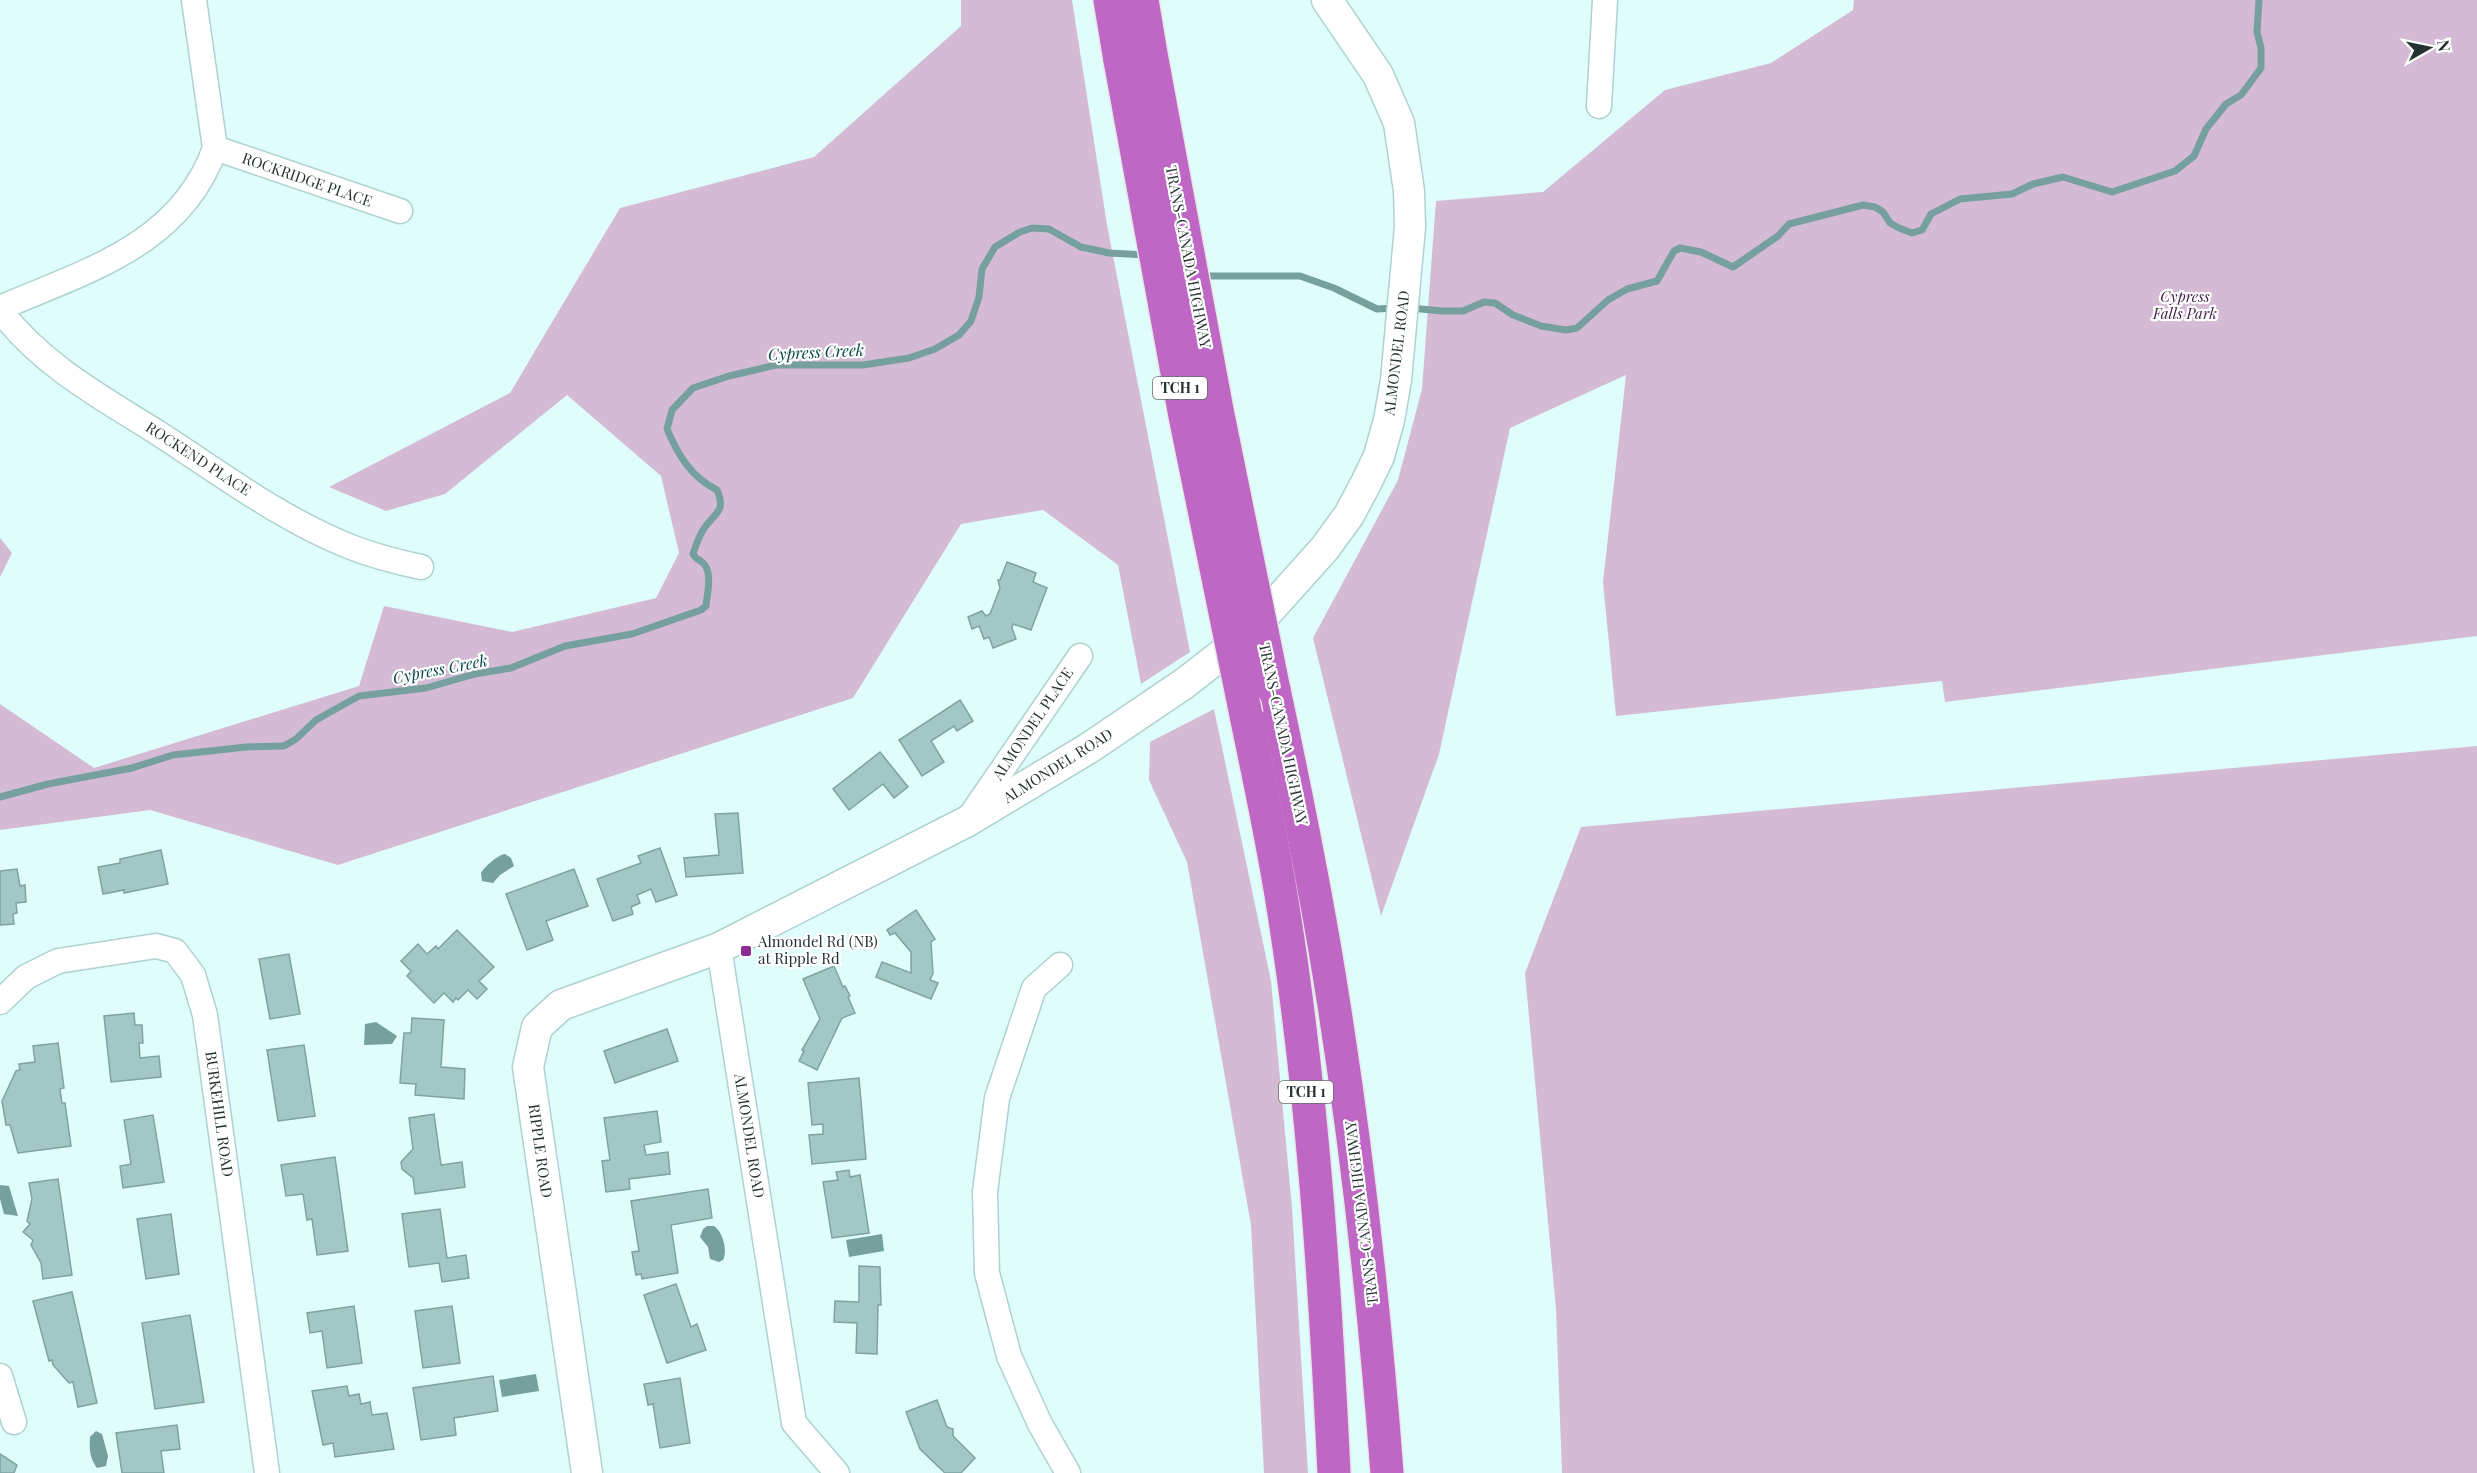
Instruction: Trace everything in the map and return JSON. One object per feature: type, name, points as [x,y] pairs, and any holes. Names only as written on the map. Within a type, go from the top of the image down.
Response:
[{"type":"highway","name":"TCH 1","points":[[1110,0],[1181,394],[1283,907],[1296,1001],[1323,1285],[1334,1473]]},
{"type":"highway","name":"TRANS-CANADA HIGHWAY","points":[[1142,0],[1212,388],[1317,901],[1347,1088],[1371,1281],[1387,1473]]},
{"type":"street","points":[[0,309],[128,252],[178,212],[197,189],[215,148],[194,0]]},
{"type":"street","name":"ALMONDEL ROAD","points":[[837,1473],[794,1423],[718,948],[966,822],[1138,716],[1226,651],[1265,615],[1325,548],[1348,515],[1379,456],[1389,420],[1398,368],[1410,227],[1405,155],[1399,123],[1378,75],[1328,0]]},
{"type":"street","points":[[1599,106],[1605,0]]},
{"type":"street","name":"ROCKRIDGE PLACE","points":[[215,148],[400,211]]},
{"type":"street","name":"ROCKEND PLACE","points":[[0,309],[27,342],[69,377],[284,514],[349,546],[385,559],[421,567]]},
{"type":"street","name":"ALMONDEL PLACE","points":[[966,822],[1080,656]]},
{"type":"street","name":"BURKEHILL ROAD","points":[[0,1002],[26,977],[58,961],[156,946],[175,951],[193,975],[205,1015],[267,1473]]},
{"type":"street","name":"RIPPLE ROAD","points":[[587,1473],[528,1067],[537,1027],[561,1005],[718,948]]},
{"type":"street","points":[[1060,965],[1034,988],[997,1098],[985,1192],[987,1273],[1008,1356],[1040,1424],[1068,1473]]},
{"type":"street","points":[[0,1376],[14,1422]]},
{"type":"green space","points":[[961,0],[1072,0],[1107,225],[1190,652],[1141,684],[1118,565],[1043,510],[961,524],[853,698],[338,865],[150,810],[0,830],[0,704],[94,768],[359,686],[384,606],[512,632],[656,598],[679,553],[661,476],[567,395],[445,494],[386,511],[329,487],[510,393],[620,208],[814,157],[961,26]]},
{"type":"green space","name":"Cypress Falls Park","points":[[1854,0],[2477,0],[2477,636],[1945,702],[1942,681],[1616,716],[1603,582],[1626,375],[1510,428],[1439,754],[1381,916],[1313,638],[1398,480],[1422,389],[1436,201],[1543,192],[1665,90],[1771,63],[1853,10]]},
{"type":"green space","points":[[0,538],[12,553],[0,577]]},
{"type":"green space","points":[[1214,709],[1271,981],[1292,1208],[1308,1473],[1264,1473],[1251,1225],[1187,862],[1149,780],[1150,742]]},
{"type":"green space","points":[[2477,746],[2477,1473],[1562,1473],[1556,1309],[1525,973],[1581,827]]},
{"type":"water","points":[[505,854],[511,858],[514,866],[500,875],[493,883],[482,881],[483,870],[495,859]]},
{"type":"water","points":[[376,1022],[397,1036],[392,1044],[364,1045],[365,1024]]},
{"type":"water","points":[[0,1185],[9,1186],[18,1216],[4,1214],[0,1199]]},
{"type":"water","points":[[707,1226],[714,1226],[724,1242],[723,1260],[719,1262],[710,1259],[708,1247],[700,1237]]},
{"type":"water","points":[[882,1234],[884,1251],[849,1257],[846,1240]]},
{"type":"water","points":[[536,1374],[539,1391],[502,1397],[499,1380]]},
{"type":"water","points":[[96,1431],[102,1434],[108,1456],[106,1466],[97,1468],[91,1457],[90,1446],[90,1437]]},
{"type":"building","points":[[1007,562],[1036,573],[1033,582],[1047,588],[1031,630],[1013,624],[1016,639],[993,648],[989,637],[984,639],[979,626],[972,629],[968,617],[982,611],[986,616],[990,614],[1000,588],[998,580]]},
{"type":"building","points":[[960,700],[973,721],[957,731],[954,726],[931,741],[944,762],[922,776],[899,740]]},
{"type":"building","points":[[880,752],[908,787],[894,798],[883,784],[849,810],[833,789]]},
{"type":"building","points":[[738,813],[743,873],[686,877],[684,858],[719,855],[715,814]]},
{"type":"building","points":[[660,848],[677,895],[656,902],[651,889],[637,895],[640,903],[631,907],[633,914],[613,921],[597,879],[641,863],[638,856]]},
{"type":"building","points":[[161,850],[168,884],[124,893],[124,890],[103,894],[98,867],[120,863],[120,859]]},
{"type":"building","points":[[17,869],[20,886],[25,885],[26,902],[16,903],[17,913],[13,914],[14,924],[0,925],[0,871]]},
{"type":"building","points":[[574,869],[588,906],[546,921],[553,940],[527,950],[506,894]]},
{"type":"building","points":[[916,910],[935,939],[931,942],[933,973],[930,980],[938,983],[931,999],[876,977],[882,962],[911,973],[911,952],[895,933],[890,935],[887,930]]},
{"type":"building","points":[[457,930],[494,967],[479,981],[487,989],[477,999],[468,990],[453,1002],[444,993],[434,1003],[407,976],[411,971],[401,961],[418,944],[427,954],[436,946],[438,949]]},
{"type":"building","points":[[289,954],[300,1014],[270,1019],[259,959]]},
{"type":"building","points":[[834,966],[843,987],[845,986],[850,996],[848,997],[855,1013],[842,1018],[817,1070],[799,1061],[804,1051],[802,1050],[820,1019],[803,979]]},
{"type":"building","points":[[134,1013],[135,1025],[142,1025],[143,1043],[139,1043],[140,1058],[159,1056],[161,1077],[111,1082],[104,1016]]},
{"type":"building","points":[[412,1018],[444,1020],[441,1067],[465,1069],[464,1099],[415,1095],[416,1084],[400,1083],[404,1033],[411,1033]]},
{"type":"building","points":[[667,1029],[678,1061],[615,1083],[604,1051]]},
{"type":"building","points":[[58,1043],[64,1088],[60,1089],[62,1103],[65,1103],[71,1146],[18,1153],[10,1125],[6,1125],[2,1101],[16,1071],[20,1070],[19,1064],[35,1062],[33,1046]]},
{"type":"building","points":[[304,1045],[315,1116],[278,1121],[267,1050]]},
{"type":"building","points":[[859,1078],[866,1159],[812,1164],[809,1135],[823,1134],[823,1124],[812,1125],[808,1083]]},
{"type":"building","points":[[657,1111],[661,1142],[644,1145],[646,1155],[668,1152],[670,1174],[629,1179],[630,1189],[606,1192],[602,1161],[610,1160],[604,1118]]},
{"type":"building","points":[[434,1114],[441,1165],[462,1162],[465,1187],[415,1194],[413,1178],[402,1169],[401,1162],[413,1149],[409,1118]]},
{"type":"building","points":[[153,1115],[164,1182],[123,1188],[120,1166],[131,1164],[124,1120]]},
{"type":"building","points":[[335,1157],[348,1251],[317,1255],[312,1219],[307,1220],[303,1194],[286,1196],[281,1165]]},
{"type":"building","points":[[849,1170],[850,1177],[860,1175],[869,1233],[832,1238],[823,1182],[838,1180],[836,1172]]},
{"type":"building","points":[[58,1179],[72,1275],[43,1279],[41,1263],[31,1245],[33,1240],[23,1232],[30,1224],[27,1221],[32,1199],[29,1183]]},
{"type":"building","points":[[708,1189],[712,1218],[671,1225],[678,1273],[642,1279],[641,1274],[636,1275],[632,1252],[639,1251],[631,1201]]},
{"type":"building","points":[[440,1209],[447,1258],[466,1255],[469,1278],[442,1282],[439,1263],[409,1267],[402,1214]]},
{"type":"building","points":[[171,1214],[179,1274],[146,1279],[137,1219]]},
{"type":"building","points":[[859,1266],[880,1267],[881,1305],[878,1305],[877,1354],[856,1353],[857,1323],[834,1322],[835,1301],[859,1302]]},
{"type":"building","points":[[676,1284],[691,1327],[697,1324],[706,1350],[667,1363],[644,1295]]},
{"type":"building","points":[[72,1292],[97,1403],[78,1407],[73,1382],[69,1383],[53,1365],[52,1360],[49,1361],[33,1301]]},
{"type":"building","points":[[354,1306],[362,1363],[327,1368],[322,1331],[310,1333],[307,1313]]},
{"type":"building","points":[[452,1306],[460,1363],[423,1368],[415,1311]]},
{"type":"building","points":[[190,1315],[204,1402],[155,1409],[142,1323]]},
{"type":"building","points":[[493,1376],[498,1411],[454,1418],[456,1435],[421,1440],[413,1388]]},
{"type":"building","points":[[680,1378],[690,1443],[660,1448],[653,1404],[648,1405],[644,1384]]},
{"type":"building","points":[[347,1386],[349,1396],[359,1394],[361,1404],[370,1402],[372,1415],[387,1413],[394,1449],[335,1457],[333,1443],[323,1445],[312,1391]]},
{"type":"building","points":[[937,1400],[947,1427],[953,1429],[953,1436],[975,1458],[961,1473],[945,1473],[920,1449],[906,1412]]},
{"type":"building","points":[[177,1425],[180,1449],[161,1451],[164,1473],[122,1473],[116,1433]]},
{"type":"building","points":[[0,1454],[17,1465],[14,1473],[0,1473]]},
{"type":"waterway","name":"Cypress Creek","points":[[1410,308],[1463,311],[1484,302],[1495,303],[1513,315],[1541,326],[1566,330],[1577,328],[1608,300],[1627,289],[1657,281],[1674,251],[1680,248],[1701,252],[1733,267],[1778,236],[1789,224],[1863,205],[1875,207],[1883,212],[1890,223],[1912,233],[1922,230],[1931,214],[1960,199],[2012,194],[2033,184],[2063,177],[2112,192],[2175,171],[2194,156],[2206,129],[2226,104],[2241,95],[2261,68],[2261,48],[2257,32],[2259,0]]},
{"type":"waterway","name":"Cypress Creek","points":[[0,797],[48,784],[132,768],[173,755],[246,747],[284,746],[296,739],[316,720],[359,696],[426,688],[475,674],[511,668],[565,646],[632,634],[701,610],[706,606],[708,572],[703,563],[693,554],[703,530],[720,507],[720,497],[717,490],[700,479],[686,464],[667,429],[672,410],[693,388],[729,376],[776,365],[863,365],[909,358],[935,349],[959,335],[971,321],[979,297],[982,269],[995,247],[1020,232],[1032,228],[1049,229],[1081,247],[1109,253],[1146,255]]},
{"type":"waterway","name":"Cypress Creek","points":[[1201,276],[1300,276],[1334,288],[1377,309],[1396,308]]},
{"type":"place","name":"Almondel Rd (NB) at Ripple Rd","points":[[746,951]]}]
